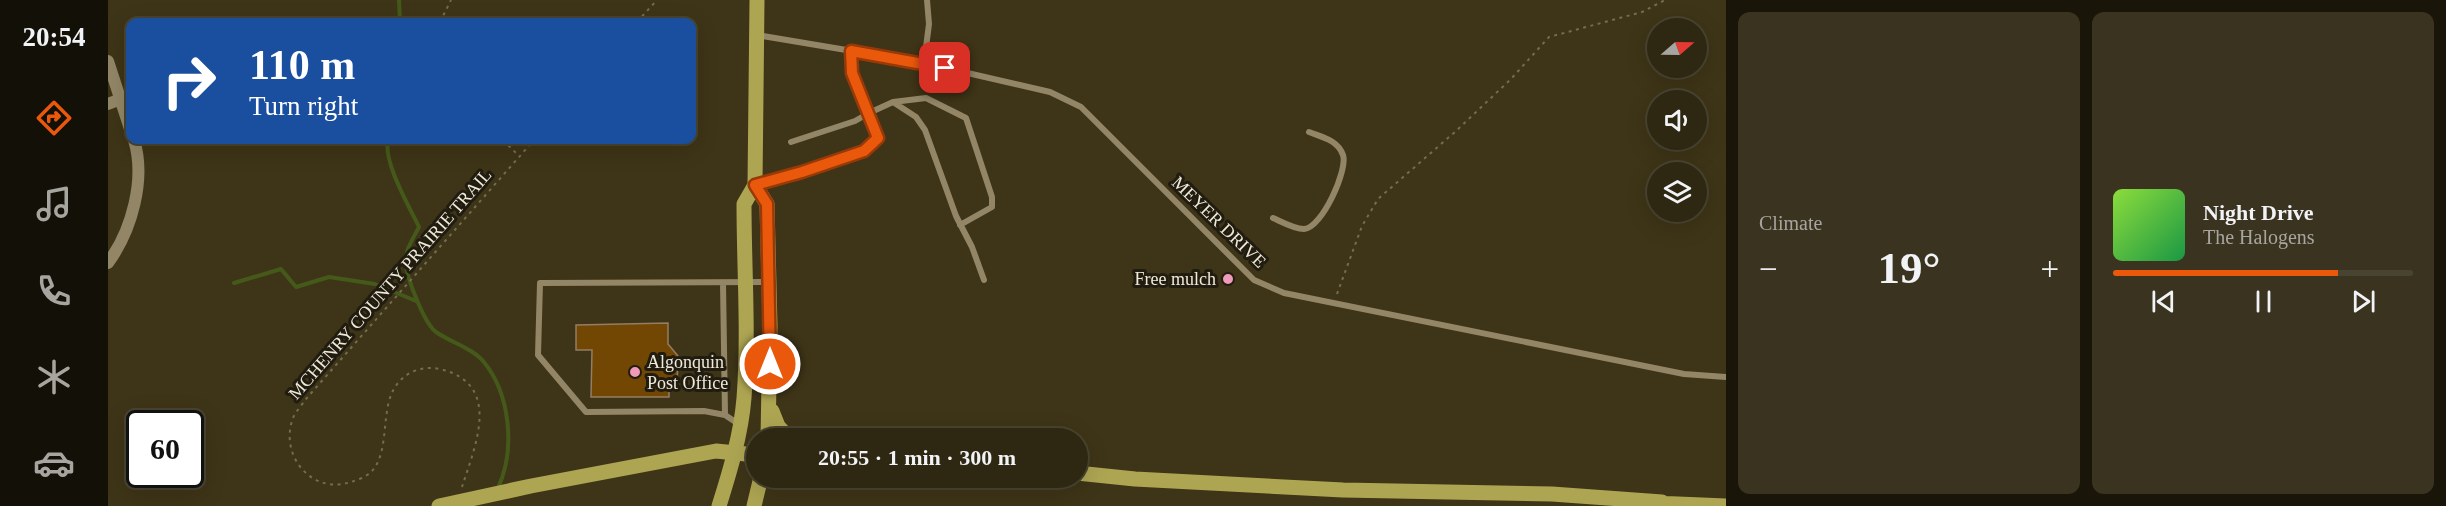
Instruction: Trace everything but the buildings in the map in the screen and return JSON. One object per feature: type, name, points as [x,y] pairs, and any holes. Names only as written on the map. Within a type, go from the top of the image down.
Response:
[{"type":"main road","points":[[719,506],[736,452],[744,400],[746,283],[744,204],[755,185],[757,0]]},
{"type":"main road","points":[[755,185],[767,204],[768,428]]},
{"type":"main road","points":[[769,405],[780,428]]},
{"type":"main road","points":[[439,506],[716,451],[746,454]]},
{"type":"main road","points":[[1088,474],[1135,479],[1343,490],[1552,494],[1726,506]]},
{"type":"main road","points":[[754,506],[758,488]]},
{"type":"main road","points":[[1621,506],[1662,502]]},
{"type":"street","points":[[108,61],[126,116]]},
{"type":"street","points":[[108,104],[121,99]]},
{"type":"street","points":[[108,263],[124,238],[134,210],[138,180],[134,144]]},
{"type":"lane","points":[[924,63],[928,24],[927,0]]},
{"type":"lane","name":"MEYER DRIVE","points":[[757,35],[924,63],[1050,93],[1081,107],[1254,280],[1284,293],[1684,374],[1726,377]]},
{"type":"lane","points":[[755,185],[864,151],[878,138],[852,73],[851,51]]},
{"type":"lane","points":[[791,142],[855,121],[893,102],[926,98],[966,118],[992,197],[992,207],[960,225]]},
{"type":"lane","points":[[893,102],[916,117],[925,130],[960,225],[972,247],[984,280]]},
{"type":"lane","points":[[1273,218],[1305,229],[1318,222],[1327,208],[1343,167],[1344,156],[1329,139],[1309,132]]},
{"type":"lane","points":[[740,426],[725,415],[704,411],[586,412],[538,355],[540,283],[769,282]]},
{"type":"lane","points":[[723,283],[725,415]]},
{"type":"path","points":[[442,18],[452,0]]},
{"type":"path","points":[[641,18],[657,0]]},
{"type":"path","points":[[1334,302],[1362,226],[1378,199],[1511,79],[1549,37],[1632,15],[1665,0]]},
{"type":"path","points":[[507,144],[519,156]]},
{"type":"path","name":"MCHENRY COUNTY PRAIRIE TRAIL","points":[[459,495],[480,432],[480,408],[473,389],[457,375],[427,367],[410,372],[397,383],[390,397],[380,454],[371,472],[344,484],[327,484],[305,475],[292,456],[290,435],[293,417],[530,144]]},
{"type":"waterway","points":[[399,0],[400,18]]},
{"type":"waterway","points":[[388,144],[393,172],[419,227],[408,249],[406,263],[420,308],[436,332],[473,352],[483,361],[499,389],[504,405],[508,439],[504,473],[498,488]]},
{"type":"waterway","points":[[234,283],[281,269],[296,287],[329,277],[375,284],[416,301]]},
{"type":"place","name":"Free mulch","points":[[1228,279]]},
{"type":"place","name":"Algonquin Post Office","points":[[635,372]]},
{"type":"route","points":[[770,364],[767,204],[755,185],[864,151],[878,138],[852,73],[851,51],[945,68]]}]
